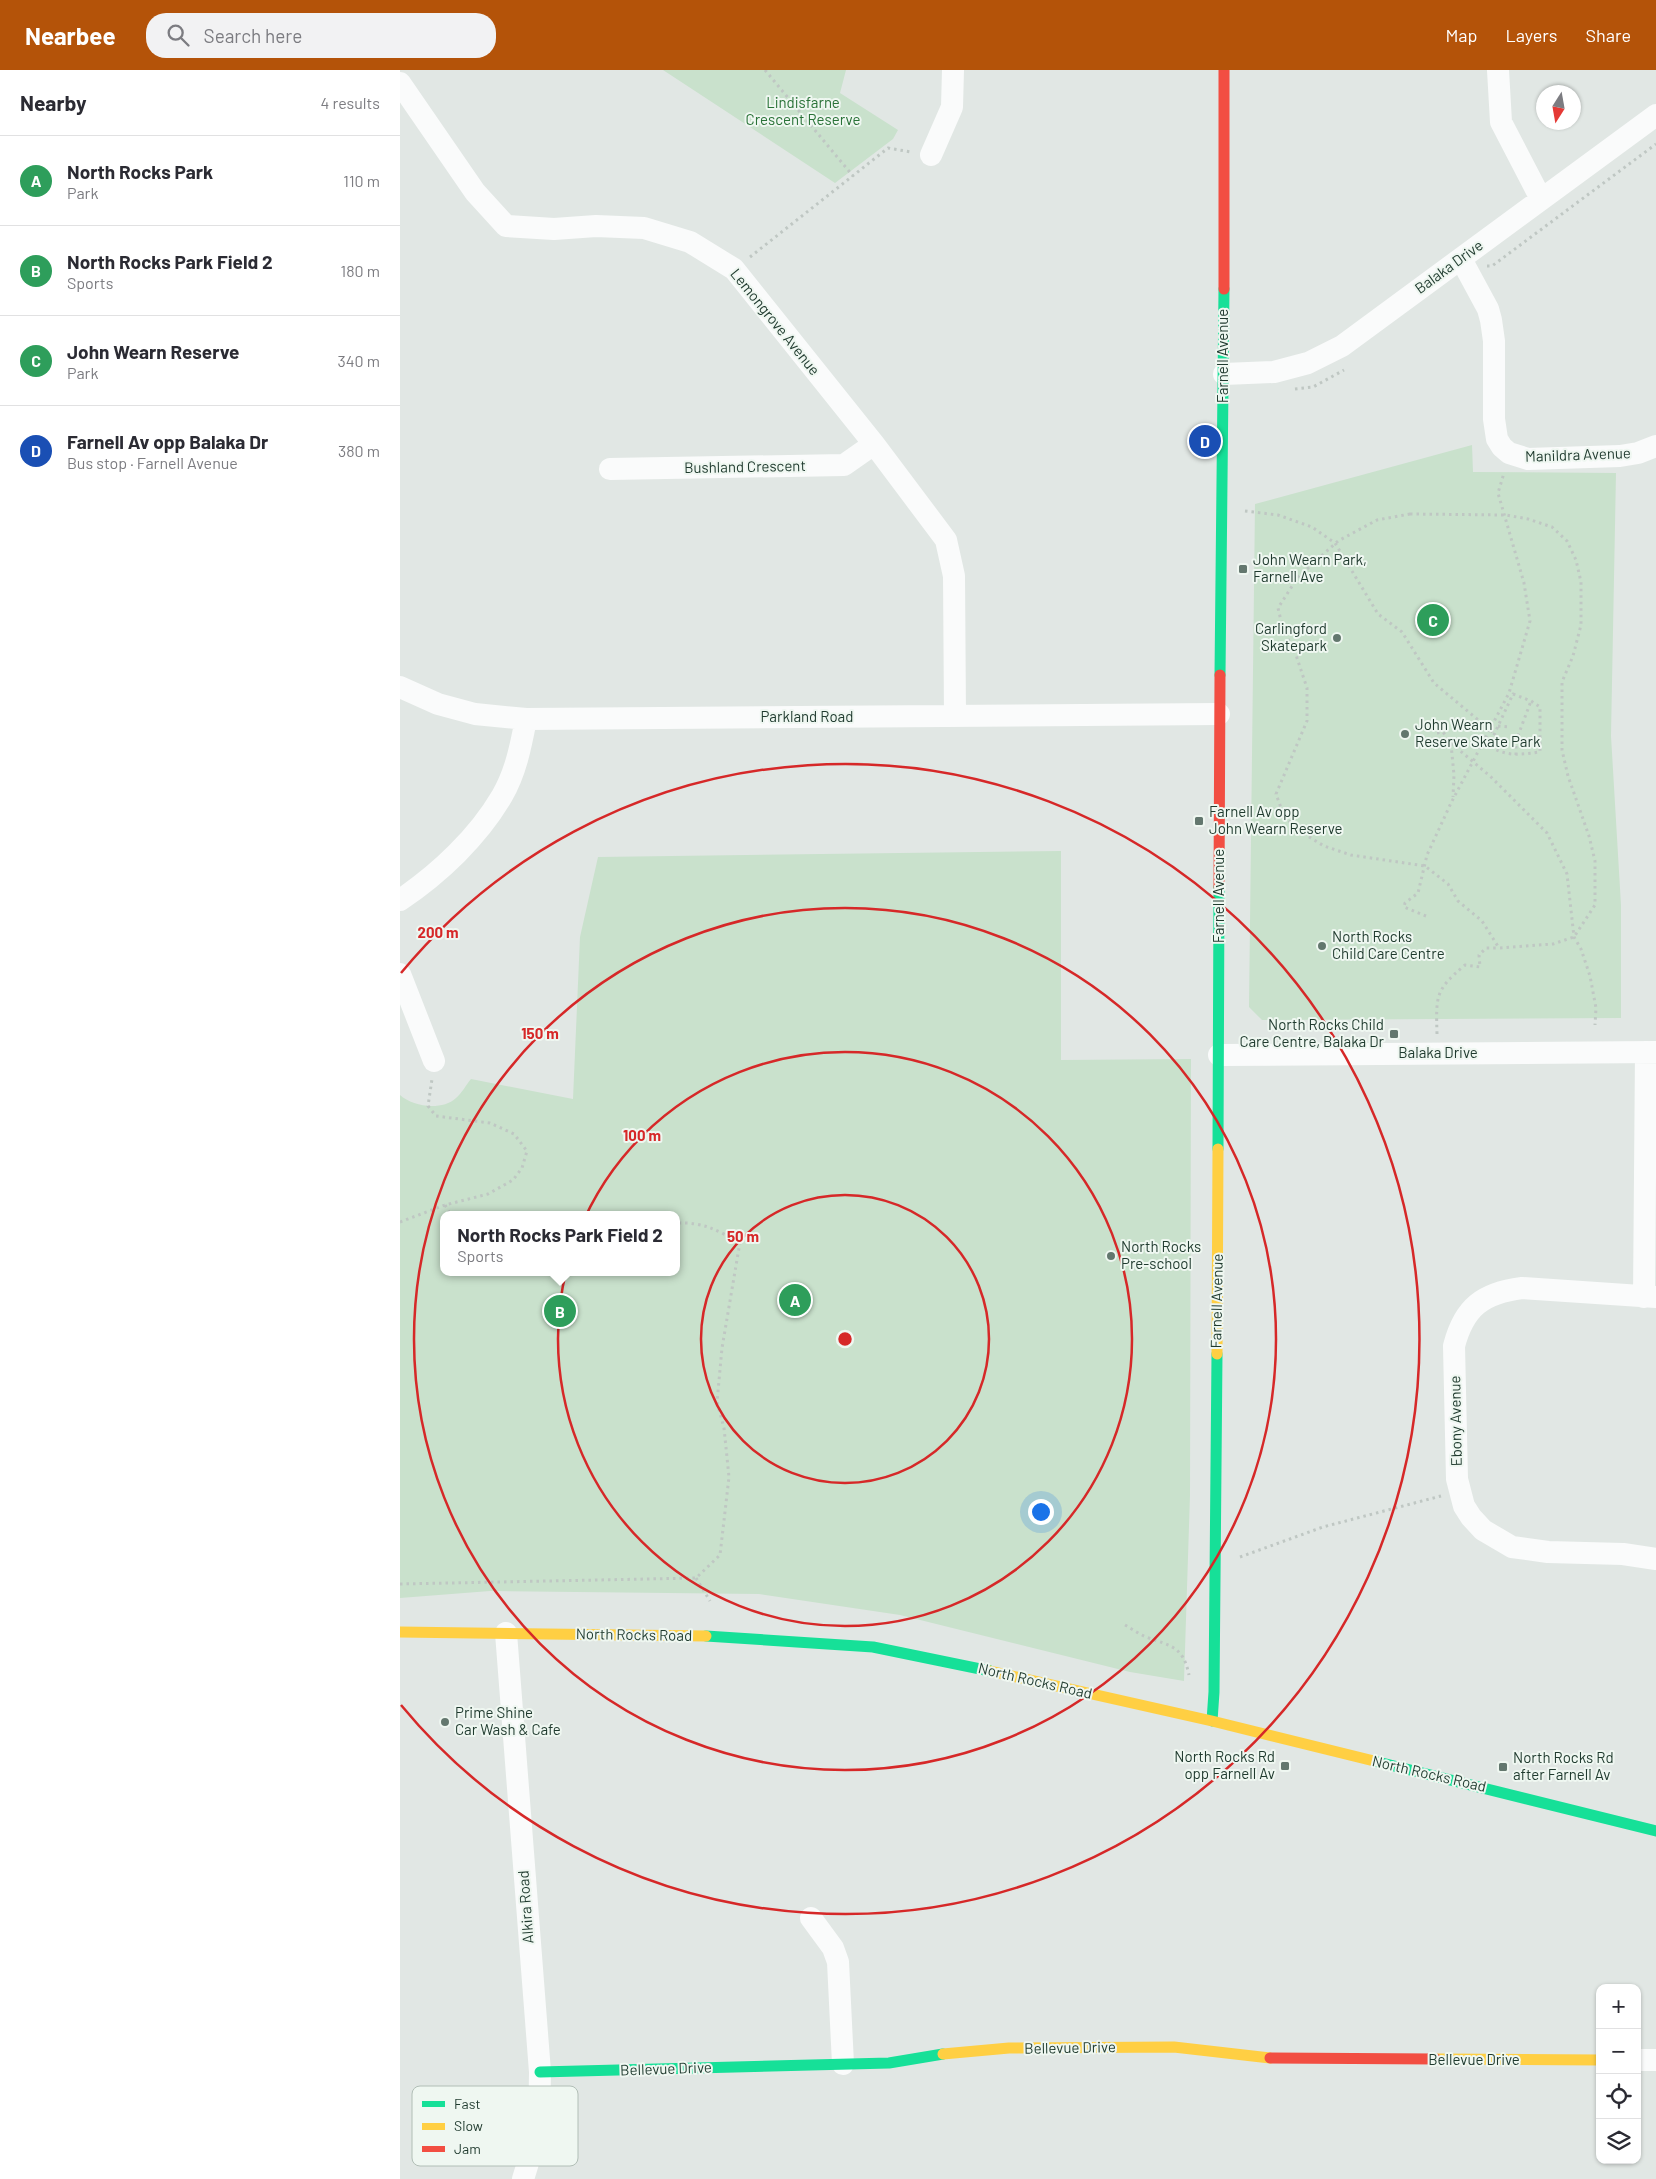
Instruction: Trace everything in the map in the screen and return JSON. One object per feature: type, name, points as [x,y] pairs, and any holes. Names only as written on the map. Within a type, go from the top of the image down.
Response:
[{"type":"street","points":[[931,155],[952,107],[952,70]]},
{"type":"street","name":"Farnell Avenue","points":[[1212,1721],[1214,1692],[1219,1055],[1219,714],[1224,374],[1224,70]]},
{"type":"street","points":[[1498,70],[1501,122],[1541,199]]},
{"type":"street","name":"Lemongrove Avenue","points":[[400,83],[475,192],[506,226],[554,229],[596,226],[644,228],[690,242],[734,269],[874,444],[946,540],[954,576],[956,716]]},
{"type":"street","name":"Balaka Drive","points":[[1224,374],[1274,372],[1308,363],[1342,346],[1656,116]]},
{"type":"street","name":"Manildra Avenue","points":[[1461,259],[1488,309],[1491,320],[1494,341],[1494,419],[1497,439],[1509,453],[1528,459],[1620,456],[1638,453],[1656,446]]},
{"type":"street","name":"Bushland Crescent","points":[[610,469],[844,465],[874,444]]},
{"type":"street","name":"Parkland Road","points":[[400,687],[438,704],[475,714],[526,719],[1219,714]]},
{"type":"street","points":[[400,900],[434,875],[472,836],[502,796],[518,758],[526,719]]},
{"type":"street","points":[[400,974],[434,1061]]},
{"type":"street","points":[[1650,1297],[1651,1052]]},
{"type":"street","name":"Balaka Drive","points":[[1219,1055],[1651,1052]]},
{"type":"street","name":"Ebony Avenue","points":[[1650,1297],[1522,1288],[1504,1290],[1487,1296],[1474,1306],[1458,1330],[1454,1346],[1457,1479],[1464,1506],[1483,1530],[1512,1547],[1548,1552],[1623,1554],[1656,1559]]},
{"type":"street","name":"North Rocks Road","points":[[400,1632],[685,1635],[873,1647],[914,1654],[1212,1721],[1656,1831]]},
{"type":"street","name":"Alkira Road","points":[[506,1633],[540,2086]]},
{"type":"street","points":[[812,1918],[834,1948],[838,1962],[843,2064]]},
{"type":"street","name":"Bellevue Drive","points":[[540,2072],[889,2063],[949,2053],[1009,2048],[1076,2047],[1174,2047],[1219,2054],[1285,2058],[1596,2060]]},
{"type":"street","points":[[1641,2060],[1656,2060]]},
{"type":"street","name":"Alkira Road","points":[[522,2179],[526,2166]]},
{"type":"path","points":[[764,70],[853,176]]},
{"type":"path","points":[[734,269],[888,148],[931,155]]},
{"type":"path","points":[[1426,916],[1404,907],[1405,902],[1418,893],[1427,855],[1453,799],[1509,696],[1513,694],[1531,701],[1540,707],[1540,752],[1516,755],[1503,753],[1493,748],[1492,739],[1509,696],[1530,621],[1524,583],[1508,532],[1506,515],[1498,493],[1509,453]]},
{"type":"path","points":[[1222,509],[1278,514],[1312,527],[1335,543],[1378,614],[1402,632],[1434,683],[1495,734]]},
{"type":"path","points":[[1438,1034],[1436,1002],[1447,980],[1465,965],[1480,967],[1479,955],[1486,948],[1499,948],[1553,944],[1574,937],[1595,905],[1595,860],[1589,836],[1568,776],[1562,750],[1562,682],[1573,656],[1581,625],[1581,582],[1576,560],[1567,541],[1552,527],[1528,519],[1506,515],[1410,514],[1377,520],[1335,543],[1298,577],[1278,608],[1283,629],[1296,655],[1307,688],[1307,721],[1276,794],[1284,816],[1301,832],[1324,846],[1351,855],[1425,866],[1448,884],[1458,901],[1482,921],[1499,948]]},
{"type":"path","points":[[1516,755],[1516,741],[1519,728],[1531,701]]},
{"type":"path","points":[[1498,726],[1508,727]]},
{"type":"path","points":[[1437,733],[1443,732],[1451,743],[1491,777],[1547,834],[1567,874],[1574,937],[1581,949],[1590,976],[1596,1008],[1595,1025]]},
{"type":"path","points":[[1451,743],[1454,776],[1453,799]]},
{"type":"path","points":[[400,1222],[445,1205],[488,1194],[512,1180],[522,1168],[527,1150],[514,1134],[490,1123],[436,1116],[428,1106],[434,1061]]},
{"type":"path","points":[[445,1205],[449,1211]]},
{"type":"path","points":[[400,1584],[696,1578],[720,1555],[729,1477],[724,1428],[717,1402],[722,1348],[740,1242],[707,1225],[696,1222],[680,1222]]},
{"type":"path","points":[[1240,1557],[1324,1527],[1459,1491]]},
{"type":"path","points":[[696,1578],[710,1601]]},
{"type":"path","points":[[1126,1625],[1145,1636],[1166,1642],[1181,1652],[1190,1676]]},
{"type":"green space","name":"Lindisfarne Crescent Reserve","points":[[663,70],[846,70],[840,93],[898,130],[893,139],[835,183]]},
{"type":"green space","points":[[1472,445],[1473,472],[1616,473],[1611,736],[1621,905],[1621,1018],[1262,1020],[1249,1007],[1255,504]]},
{"type":"green space","points":[[1061,851],[1061,1060],[1191,1059],[1190,1495],[1184,1681],[1130,1672],[900,1615],[759,1594],[490,1591],[400,1598],[400,1095],[420,1105],[443,1105],[456,1098],[471,1079],[573,1099],[580,937],[598,857]]},
{"type":"traffic: fast","points":[[1220,675],[1224,289]]},
{"type":"traffic: fast","points":[[1218,1149],[1219,887]]},
{"type":"traffic: fast","points":[[1212,1721],[1214,1692],[1217,1354]]},
{"type":"traffic: fast","points":[[706,1636],[873,1647],[990,1671]]},
{"type":"traffic: fast","points":[[1374,1761],[1656,1831]]},
{"type":"traffic: fast","points":[[540,2072],[889,2063],[943,2054]]},
{"type":"traffic: slow","points":[[1217,1354],[1218,1149]]},
{"type":"traffic: slow","points":[[400,1632],[706,1636]]},
{"type":"traffic: slow","points":[[990,1671],[1212,1721],[1374,1761]]},
{"type":"traffic: slow","points":[[943,2054],[1009,2048],[1174,2047],[1270,2058]]},
{"type":"traffic: slow","points":[[1436,2059],[1596,2060]]},
{"type":"traffic: jam","points":[[1224,70],[1224,289]]},
{"type":"traffic: jam","points":[[1219,887],[1220,675]]},
{"type":"traffic: jam","points":[[1270,2058],[1436,2059]]},
{"type":"place","name":"Farnell Av opp Balaka Dr","points":[[1205,441]]},
{"type":"place","name":"John Wearn Park, Farnell Ave","points":[[1243,569]]},
{"type":"place","name":"John Wearn Reserve","points":[[1433,620]]},
{"type":"place","name":"Carlingford Skatepark","points":[[1337,638]]},
{"type":"place","name":"John Wearn Reserve Skate Park","points":[[1405,734]]},
{"type":"place","name":"Farnell Av opp John Wearn Reserve","points":[[1199,821]]},
{"type":"place","name":"North Rocks Child Care Centre","points":[[1322,946]]},
{"type":"place","name":"North Rocks Child Care Centre, Balaka Dr","points":[[1394,1034]]},
{"type":"place","name":"North Rocks Pre-school","points":[[1111,1256]]},
{"type":"place","name":"North Rocks Park","points":[[795,1300]]},
{"type":"place","name":"North Rocks Park Field 2","points":[[560,1311]]},
{"type":"place","name":"Prime Shine Car Wash & Cafe","points":[[445,1722]]},
{"type":"place","name":"North Rocks Rd opp Farnell Av","points":[[1285,1766]]},
{"type":"place","name":"North Rocks Rd after Farnell Av","points":[[1503,1767]]}]
